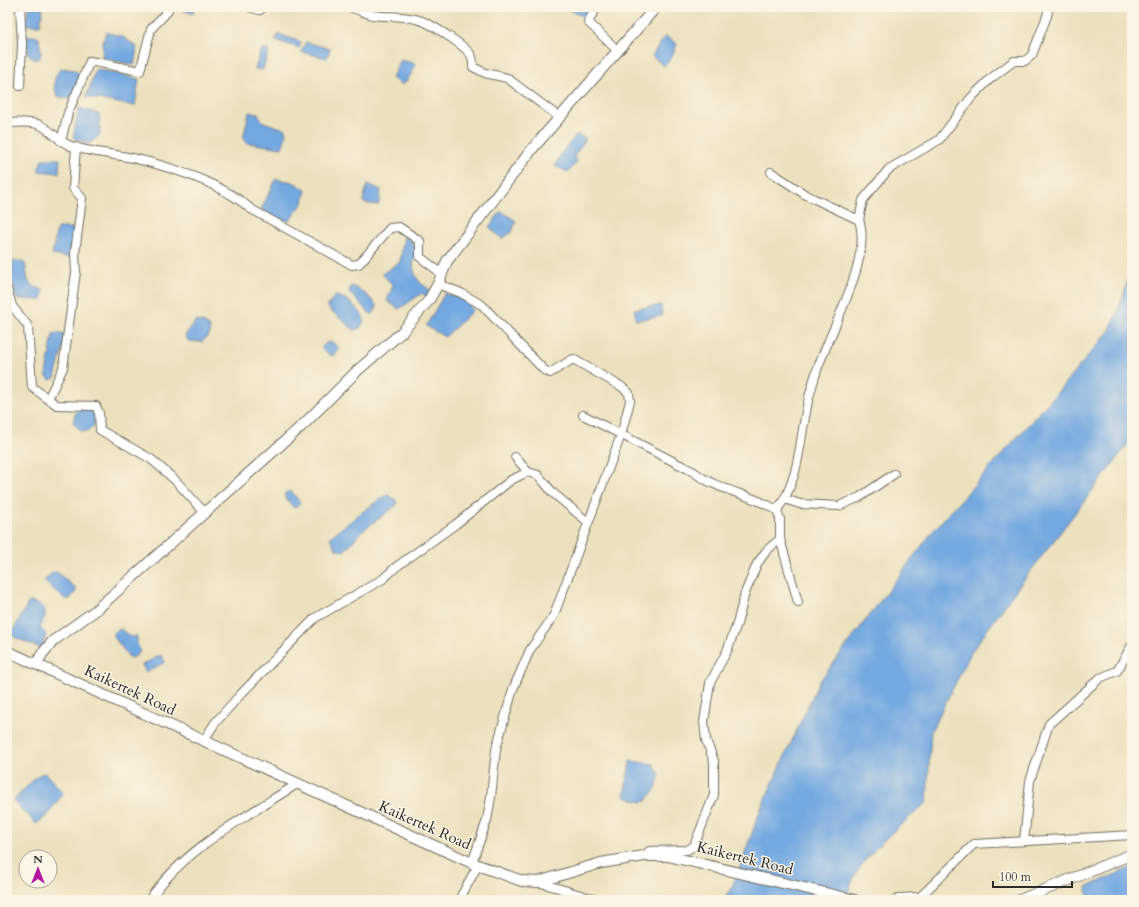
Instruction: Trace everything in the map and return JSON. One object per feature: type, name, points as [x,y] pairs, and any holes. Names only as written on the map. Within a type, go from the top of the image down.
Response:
[{"type":"main road","points":[[37,663],[42,654],[53,642],[96,610],[305,423],[358,370],[402,332],[429,300],[438,284],[441,273],[447,261],[533,148],[656,7]]},
{"type":"main road","name":"Kaikertek Road","points":[[7,651],[37,663],[296,784],[475,864],[522,881],[538,882],[601,863],[644,856],[668,856],[692,860],[854,900]]},
{"type":"main road","points":[[1020,900],[1132,854]]},
{"type":"street","points":[[20,7],[22,44],[20,86]]},
{"type":"street","points":[[61,141],[68,113],[90,61],[140,71],[151,29],[167,12],[169,7]]},
{"type":"street","points":[[248,7],[260,10],[262,7]]},
{"type":"street","points":[[349,7],[363,10],[373,15],[401,16],[419,20],[434,26],[456,41],[472,57],[473,66],[485,73],[507,78],[560,117]]},
{"type":"street","points":[[597,7],[588,22],[618,51]]},
{"type":"street","points":[[777,510],[785,499],[791,486],[797,465],[806,411],[816,372],[854,279],[862,232],[859,220],[862,200],[889,169],[939,140],[970,98],[990,79],[1014,61],[1025,61],[1032,55],[1049,7]]},
{"type":"street","points":[[7,123],[31,123],[41,126],[61,141],[76,147],[138,160],[184,174],[218,188],[251,209],[352,265],[359,264],[390,228],[398,227],[420,241],[420,257],[441,273]]},
{"type":"street","points":[[48,399],[63,368],[76,272],[75,253],[82,198],[73,188],[76,147]]},
{"type":"street","points":[[771,172],[806,195],[859,220]]},
{"type":"street","points":[[438,284],[461,292],[482,305],[544,370],[550,373],[573,359],[622,387],[629,393],[630,401],[621,435],[554,615],[530,650],[513,689],[496,750],[492,797],[487,820],[475,864],[459,900]]},
{"type":"street","points":[[7,289],[12,306],[28,326],[32,387],[58,405],[96,406],[99,413],[100,430],[151,460],[176,481],[204,512]]},
{"type":"street","points":[[584,415],[700,476],[743,496],[764,502],[777,510],[780,519],[780,540],[798,602]]},
{"type":"street","points":[[515,457],[528,472],[538,476],[553,493],[588,522]]},
{"type":"street","points":[[204,740],[215,723],[240,695],[315,618],[383,579],[396,567],[456,524],[512,480],[528,472]]},
{"type":"street","points":[[785,499],[800,504],[839,506],[860,497],[894,474]]},
{"type":"street","points":[[644,856],[649,851],[687,850],[694,846],[714,795],[714,761],[706,740],[704,722],[710,683],[727,651],[737,624],[745,593],[757,564],[767,550],[780,540]]},
{"type":"street","points":[[1024,841],[1030,781],[1049,724],[1100,678],[1117,671],[1132,645]]},
{"type":"street","points":[[148,900],[169,873],[192,853],[216,835],[296,784]]},
{"type":"street","points":[[896,900],[900,898],[920,897],[974,844],[1132,835]]},
{"type":"street","points":[[538,882],[597,900]]},
{"type":"water","points":[[29,7],[39,7],[43,9],[40,25],[25,25]]},
{"type":"water","points":[[181,7],[195,7],[193,14],[180,9]]},
{"type":"water","points":[[564,7],[594,7],[586,18]]},
{"type":"water","points":[[106,32],[123,37],[137,47],[134,65],[102,58],[103,42]]},
{"type":"water","points":[[279,34],[301,42],[299,48],[275,40]]},
{"type":"water","points":[[26,36],[35,36],[39,38],[41,54],[39,59],[34,59],[28,54]]},
{"type":"water","points":[[665,36],[677,44],[671,59],[664,66],[652,56]]},
{"type":"water","points":[[306,42],[330,49],[327,58],[301,52]]},
{"type":"water","points":[[261,50],[269,50],[263,70],[255,69]]},
{"type":"water","points":[[401,60],[416,64],[410,76],[403,85],[392,78]]},
{"type":"water","points":[[61,68],[74,70],[80,74],[74,97],[69,99],[57,96],[54,85],[55,78]]},
{"type":"water","points":[[96,69],[139,79],[135,106],[86,97]]},
{"type":"water","points":[[79,108],[99,114],[100,135],[89,144],[73,138]]},
{"type":"water","points":[[249,112],[258,114],[263,122],[285,129],[286,136],[282,148],[247,143],[243,139]]},
{"type":"water","points":[[577,134],[586,139],[574,156],[577,162],[568,172],[555,166],[560,155]]},
{"type":"water","points":[[42,159],[60,159],[59,173],[38,171]]},
{"type":"water","points":[[276,179],[293,182],[306,190],[303,203],[289,221],[278,219],[261,210]]},
{"type":"water","points":[[368,184],[381,190],[378,205],[364,203],[363,199]]},
{"type":"water","points":[[501,211],[516,221],[512,232],[502,239],[489,227]]},
{"type":"water","points":[[57,228],[73,228],[72,258],[52,255]]},
{"type":"water","points":[[404,236],[412,241],[418,257],[413,263],[414,272],[420,282],[430,290],[427,297],[422,293],[399,309],[387,301],[393,285],[382,274],[400,262]]},
{"type":"water","points":[[12,261],[23,261],[30,283],[43,291],[42,300],[16,299],[12,279]]},
{"type":"water","points":[[1132,264],[1132,439],[1019,586],[972,651],[931,731],[927,802],[878,846],[867,859],[857,872],[850,886],[847,900],[722,900],[731,890],[762,806],[819,682],[933,531],[1056,394],[1110,330],[1123,296]]},
{"type":"water","points":[[351,286],[362,291],[375,304],[377,307],[373,314],[369,313],[349,292]]},
{"type":"water","points":[[445,293],[465,300],[473,310],[445,337],[426,326]]},
{"type":"water","points":[[335,296],[339,296],[348,301],[361,313],[364,321],[360,328],[354,330],[329,309],[328,305]]},
{"type":"water","points":[[661,305],[662,316],[636,320],[634,309]]},
{"type":"water","points":[[196,321],[205,323],[210,327],[209,335],[202,342],[188,341],[185,335]]},
{"type":"water","points":[[58,333],[64,335],[65,339],[55,378],[50,380],[46,375],[53,334]]},
{"type":"water","points":[[327,342],[333,343],[339,348],[334,355],[330,355],[321,348]]},
{"type":"water","points":[[80,408],[92,411],[95,414],[94,424],[88,431],[81,431],[73,423],[75,414]]},
{"type":"water","points":[[291,491],[300,502],[297,507],[293,507],[285,497],[285,493]]},
{"type":"water","points":[[388,495],[396,500],[397,505],[362,531],[344,551],[336,549],[330,537],[381,498]]},
{"type":"water","points":[[53,572],[58,573],[75,588],[76,591],[70,599],[65,599],[44,581]]},
{"type":"water","points":[[29,602],[35,603],[42,607],[45,613],[40,626],[46,634],[43,645],[40,648],[16,638],[11,634]]},
{"type":"water","points":[[121,629],[130,637],[137,636],[137,645],[140,649],[139,653],[133,658],[129,657],[114,637],[114,632]]},
{"type":"water","points":[[161,655],[165,662],[149,671],[145,671],[142,665]]},
{"type":"water","points":[[630,761],[654,764],[657,771],[660,773],[656,789],[646,801],[642,802],[624,797]]},
{"type":"water","points":[[45,773],[63,793],[47,816],[36,824],[13,801],[38,775]]},
{"type":"water","points":[[1132,867],[1132,900],[1088,900],[1087,887]]}]
